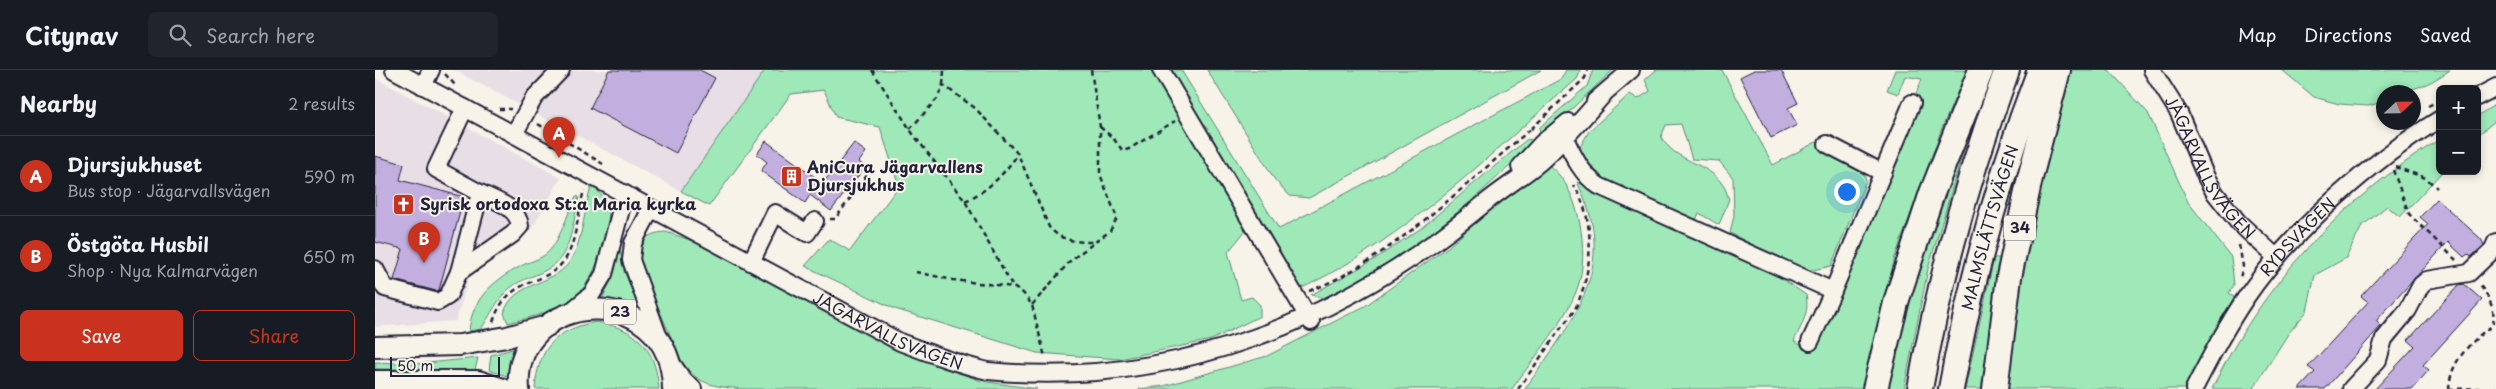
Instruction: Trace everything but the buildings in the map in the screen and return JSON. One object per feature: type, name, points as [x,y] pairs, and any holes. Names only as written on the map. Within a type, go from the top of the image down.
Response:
[{"type":"highway","points":[[1875,389],[1897,299],[1932,193],[1981,70]]},
{"type":"highway","name":"MALMSLÄTTSVÄGEN","points":[[1920,389],[1943,278],[1970,183],[2007,70]]},
{"type":"highway","name":"MALMSLÄTTSVÄGEN","points":[[1951,389],[1973,283],[1989,226],[2040,70]]},
{"type":"highway","name":"34","points":[[1995,389],[2009,277],[2030,178],[2058,70]]},
{"type":"main road","name":"23","points":[[375,347],[460,345],[507,337],[547,326],[569,313],[591,309],[613,310],[641,322],[660,342],[671,366],[683,383],[691,389]]},
{"type":"main road","name":"23","points":[[519,389],[521,367],[527,352],[547,326]]},
{"type":"main road","name":"23","points":[[671,366],[673,389]]},
{"type":"main road","points":[[375,381],[478,381],[503,389]]},
{"type":"street","name":"JÄGARVALLSVÄGEN","points":[[394,70],[900,342],[928,353],[988,371],[1049,380],[1113,382],[1173,372],[1231,356],[1311,322],[1389,277],[1457,227],[1487,201],[1542,143],[1562,134],[1631,70]]},
{"type":"street","points":[[423,86],[431,70]]},
{"type":"street","points":[[514,134],[534,98],[561,70]]},
{"type":"street","points":[[1161,70],[1311,322]]},
{"type":"street","name":"JÄGARVALLSVÄGEN","points":[[2152,70],[2179,113],[2206,177],[2215,193],[2239,222],[2277,258]]},
{"type":"street","points":[[2481,95],[2496,87]]},
{"type":"street","points":[[1810,342],[1912,103]]},
{"type":"street","points":[[459,272],[513,234],[520,226],[519,217],[513,210],[435,169],[465,108]]},
{"type":"street","name":"RYDSVÄGEN","points":[[2194,389],[2246,297],[2277,258],[2358,178],[2400,145],[2436,122]]},
{"type":"street","points":[[1562,134],[1581,168],[1591,181],[1599,186],[1833,291]]},
{"type":"street","points":[[1827,144],[1883,173]]},
{"type":"street","points":[[375,269],[385,288],[438,302],[449,296],[459,272],[480,194]]},
{"type":"street","points":[[569,313],[592,294],[604,274],[625,194]]},
{"type":"street","points":[[651,209],[633,243],[631,260],[660,342]]},
{"type":"street","points":[[751,262],[775,213],[807,233],[815,221]]},
{"type":"street","points":[[2351,389],[2378,360],[2384,339],[2409,310],[2421,285],[2427,280],[2469,273],[2492,251],[2496,242]]},
{"type":"path","points":[[440,70],[460,89]]},
{"type":"path","points":[[872,70],[910,129],[965,201],[1013,287]]},
{"type":"path","points":[[910,129],[937,99],[943,85],[944,70]]},
{"type":"path","points":[[1032,305],[1071,260],[1110,231],[1117,218],[1100,174],[1100,127],[1091,70]]},
{"type":"path","points":[[943,85],[975,108],[1019,154],[1049,227],[1056,235],[1073,241],[1093,242]]},
{"type":"path","points":[[2427,106],[2436,102]]},
{"type":"path","points":[[492,107],[513,110],[524,115],[560,139],[598,159],[604,165]]},
{"type":"path","points":[[1100,127],[1113,138],[1123,151],[1188,114]]},
{"type":"path","points":[[1296,297],[1333,280],[1390,244],[1531,129]]},
{"type":"path","points":[[965,201],[983,193],[998,180],[1019,154]]},
{"type":"path","points":[[492,327],[500,305],[515,289],[552,272],[567,257],[585,183],[598,159]]},
{"type":"path","points":[[2392,165],[2400,160]]},
{"type":"path","points":[[2392,165],[2426,178],[2437,188]]},
{"type":"path","points":[[2392,165],[2409,214],[2469,273],[2490,300],[2494,313],[2494,325],[2459,358],[2450,374],[2449,389],[2496,388]]},
{"type":"path","points":[[815,221],[835,219],[873,168]]},
{"type":"path","points":[[1518,389],[1575,308],[1585,280],[1590,255],[1588,222],[1581,196],[1571,181]]},
{"type":"path","points":[[917,272],[953,280],[1013,287],[1023,293],[1032,305],[1047,365]]},
{"type":"shaded area","points":[[454,70],[765,70],[681,191]]},
{"type":"shaded area","points":[[375,78],[561,178],[532,228],[470,273],[456,321],[375,327]]},
{"type":"green space","points":[[765,70],[1151,70],[1246,230],[1228,252],[1241,300],[1252,297],[1260,305],[1260,316],[1211,340],[1119,359],[1037,353],[895,309],[805,266],[829,239],[850,251],[899,186],[880,127],[836,117],[824,90],[791,94],[709,206],[681,191]]},
{"type":"green space","points":[[1169,70],[1181,70],[1279,229],[1561,79],[1566,70],[1581,70],[1577,79],[1446,193],[1376,246],[1339,269],[1300,289]]},
{"type":"green space","points":[[1207,70],[1541,70],[1309,198],[1290,196],[1275,180]]},
{"type":"green space","points":[[1593,70],[1613,70],[1542,137],[1539,128],[1587,86]]},
{"type":"green space","points":[[1656,70],[1722,70],[1773,165],[1816,142],[1832,156],[1864,173],[1866,181],[1831,266],[1813,270],[1797,269],[1730,233],[1734,216],[1733,178],[1719,161],[1692,159],[1681,124],[1666,125],[1661,137],[1674,152],[1709,171],[1717,177],[1725,188],[1729,199],[1719,225],[1699,213],[1696,220],[1684,218],[1597,178],[1579,149],[1589,131],[1630,94],[1638,99],[1650,91],[1645,80]]},
{"type":"green space","points":[[1895,70],[1967,70],[1942,128],[1895,257],[1862,389],[1525,389],[1574,316],[1585,292],[1592,267],[1594,241],[1589,213],[1577,182],[1671,224],[1779,277],[1806,295],[1806,313],[1794,341],[1809,350],[1922,79],[1905,76],[1898,94],[1887,90]]},
{"type":"green space","points":[[2071,70],[2109,70],[2148,113],[2188,202],[2231,257],[2234,285],[2229,293],[2234,297],[2184,389],[2007,389],[2017,308],[2030,228],[2048,148]]},
{"type":"green space","points":[[2282,70],[2450,70],[2421,86],[2376,85],[2376,104],[2368,106],[2339,104],[2314,97]]},
{"type":"green space","points":[[1979,99],[1928,269],[1904,389],[1883,389],[1915,263]]},
{"type":"green space","points":[[2496,104],[2496,120],[2481,133],[2481,130],[2481,113]]},
{"type":"green space","points":[[1530,139],[1533,142],[1532,146],[1470,202],[1411,250],[1362,282],[1328,299],[1311,295],[1375,259],[1420,229],[1526,140]]},
{"type":"green space","points":[[2436,142],[2436,175],[2439,175],[2400,217],[2387,206],[2362,226],[2346,258],[2315,275],[2307,311],[2288,334],[2253,389],[2212,389],[2232,351],[2255,314],[2280,280],[2338,218],[2370,189]]},
{"type":"green space","points":[[1550,166],[1568,188],[1578,215],[1583,249],[1581,275],[1568,309],[1550,338],[1512,389],[1139,389],[1164,386],[1267,356],[1365,306],[1448,247],[1539,168]]},
{"type":"green space","points":[[592,184],[606,202],[608,219],[604,244],[588,281],[575,297],[560,307],[508,323],[504,313],[515,295],[553,276],[569,263],[574,255]]},
{"type":"green space","points":[[576,196],[579,197],[571,235],[568,245],[558,261],[546,270],[510,288],[505,292],[481,329],[469,331],[475,308],[487,290],[504,276],[541,257],[551,249]]},
{"type":"green space","points":[[666,232],[693,241],[892,347],[981,381],[1037,389],[746,389],[710,384],[695,376],[682,362],[639,264],[641,245],[644,240],[652,234]]},
{"type":"green space","points":[[620,249],[624,271],[640,307],[637,308],[621,302],[602,299],[614,274]]},
{"type":"green space","points":[[1994,258],[2001,258],[1986,389],[1965,389]]},
{"type":"green space","points":[[596,322],[623,330],[642,342],[653,362],[659,389],[535,389],[540,362],[552,343],[560,335],[570,330]]},
{"type":"green space","points":[[513,349],[517,350],[512,361],[510,377],[489,370],[491,355]]},
{"type":"green space","points":[[478,358],[475,370],[375,369],[375,362],[416,364]]},
{"type":"place","name":"Djursjukhuset","points":[[559,158]]},
{"type":"place","name":"AniCura Jägarvallens Djursjukhus","points":[[791,176]]},
{"type":"place","name":"Syrisk ortodoxa St:a Maria kyrka","points":[[404,204]]},
{"type":"place","name":"Östgöta Husbil","points":[[424,263]]}]
